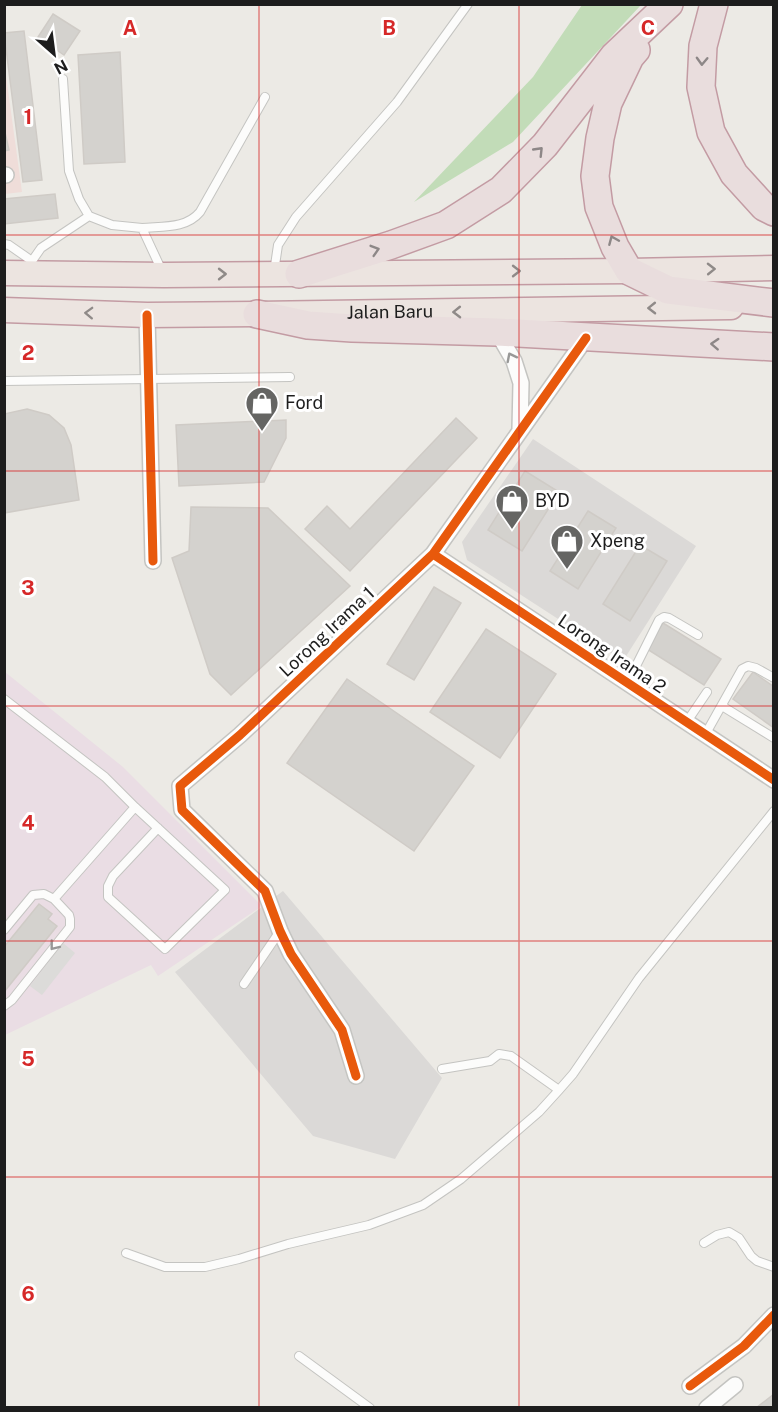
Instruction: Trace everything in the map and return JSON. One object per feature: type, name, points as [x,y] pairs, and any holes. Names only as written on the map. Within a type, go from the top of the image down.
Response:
[{"type":"highway","points":[[286,274],[392,244],[446,225],[501,190],[545,145],[614,56],[669,4]]},
{"type":"highway","points":[[669,4],[630,57],[608,103],[595,176],[599,207],[615,247],[629,271],[668,290],[774,304]]},
{"type":"highway","points":[[714,4],[703,46],[701,77],[711,132],[734,174],[764,207],[774,212]]},
{"type":"highway","points":[[21,269],[164,275],[629,271],[774,267]]},
{"type":"highway","name":"Jalan Baru","points":[[4,310],[147,315],[774,304]]},
{"type":"highway","points":[[257,314],[308,325],[352,328],[497,332],[774,347]]},
{"type":"street","points":[[147,315],[153,561]]},
{"type":"street","points":[[497,332],[514,361],[521,383],[520,429]]},
{"type":"street","name":"Lorong Irama 1","points":[[280,931],[265,891],[182,810],[180,786],[240,735],[433,554],[586,338]]},
{"type":"street","name":"Lorong Irama 2","points":[[433,554],[774,780]]},
{"type":"street","points":[[280,931],[291,954],[342,1030],[356,1076]]},
{"type":"street","points":[[690,1386],[744,1346],[774,1315]]},
{"type":"street","points":[[707,1407],[735,1385]]},
{"type":"lane","points":[[286,274],[278,245],[296,217],[398,102],[468,4]]},
{"type":"lane","points":[[63,79],[69,171],[79,199],[89,216],[112,225],[142,228],[183,224],[194,219],[265,97]]},
{"type":"lane","points":[[4,244],[9,245],[21,269],[41,248],[89,216]]},
{"type":"lane","points":[[142,228],[164,275]]},
{"type":"lane","points":[[4,381],[290,377]]},
{"type":"lane","points":[[627,684],[659,620],[664,617],[669,618],[698,635]]},
{"type":"lane","points":[[705,735],[742,669],[748,666],[756,668],[774,678]]},
{"type":"lane","points":[[686,723],[707,692]]},
{"type":"lane","points":[[4,699],[105,777],[225,890],[165,949],[108,897],[108,886],[112,876],[158,828]]},
{"type":"lane","points":[[722,706],[774,738]]},
{"type":"lane","points":[[54,899],[135,807]]},
{"type":"lane","points":[[126,1253],[165,1267],[205,1267],[288,1244],[369,1226],[423,1205],[470,1171],[539,1112],[559,1090],[573,1074],[639,978],[774,811]]},
{"type":"lane","points":[[4,930],[33,895],[44,894],[54,899],[69,915],[70,927],[12,1000],[4,1006]]},
{"type":"lane","points":[[244,984],[280,931]]},
{"type":"lane","points":[[442,1070],[490,1061],[500,1054],[511,1056],[559,1090]]},
{"type":"lane","points":[[704,1243],[717,1235],[729,1232],[739,1238],[757,1262],[774,1267]]},
{"type":"lane","points":[[298,1356],[370,1407]]},
{"type":"shaded area","points":[[4,61],[22,192],[5,194],[4,194]]},
{"type":"shaded area","points":[[533,439],[696,546],[623,661],[467,560],[462,542]]},
{"type":"shaded area","points":[[5,672],[123,767],[262,906],[158,976],[151,965],[5,1035]]},
{"type":"shaded area","points":[[283,891],[442,1078],[395,1159],[313,1136],[175,972]]},
{"type":"shaded area","points":[[63,943],[75,953],[42,995],[30,986]]},
{"type":"green space","points":[[582,5],[641,5],[513,142],[414,202],[533,77]]},
{"type":"building","points":[[53,14],[80,31],[64,55],[38,37]]},
{"type":"building","points":[[24,31],[42,180],[23,182],[4,33]]},
{"type":"building","points":[[120,52],[125,162],[84,164],[78,55]]},
{"type":"building","points":[[4,128],[9,150],[4,151]]},
{"type":"building","points":[[55,194],[58,218],[4,224],[4,199]]},
{"type":"building","points":[[27,409],[49,415],[64,428],[71,445],[79,500],[4,513],[4,414]]},
{"type":"building","points":[[456,418],[477,438],[350,571],[305,529],[327,506],[350,529]]},
{"type":"building","points":[[286,420],[286,438],[264,482],[179,486],[176,425]]},
{"type":"building","points":[[525,471],[559,492],[522,551],[488,530]]},
{"type":"building","points":[[191,507],[268,508],[350,586],[231,695],[210,674],[172,558],[189,551]]},
{"type":"building","points":[[588,511],[616,528],[578,589],[550,571]]},
{"type":"building","points":[[640,545],[667,561],[630,621],[603,604]]},
{"type":"building","points":[[434,587],[461,603],[414,680],[387,664]]},
{"type":"building","points":[[663,623],[721,659],[704,685],[647,649]]},
{"type":"building","points":[[486,629],[556,674],[500,758],[430,712]]},
{"type":"building","points":[[753,672],[774,687],[774,728],[733,699]]},
{"type":"building","points":[[347,679],[474,766],[414,851],[287,763]]},
{"type":"building","points":[[39,904],[52,914],[48,919],[57,926],[4,992],[4,947]]},
{"type":"building","points":[[774,1394],[774,1408],[756,1408]]},
{"type":"cycle path","points":[[147,315],[153,561]]},
{"type":"cycle path","points":[[356,1076],[342,1030],[291,954],[265,891],[182,810],[180,786],[240,735],[433,554],[586,338]]},
{"type":"cycle path","points":[[433,554],[774,780]]},
{"type":"cycle path","points":[[690,1386],[744,1346],[774,1315]]},
{"type":"place","name":"Ford","points":[[262,432]]},
{"type":"place","name":"BYD","points":[[512,530]]},
{"type":"place","name":"Xpeng","points":[[567,570]]}]
